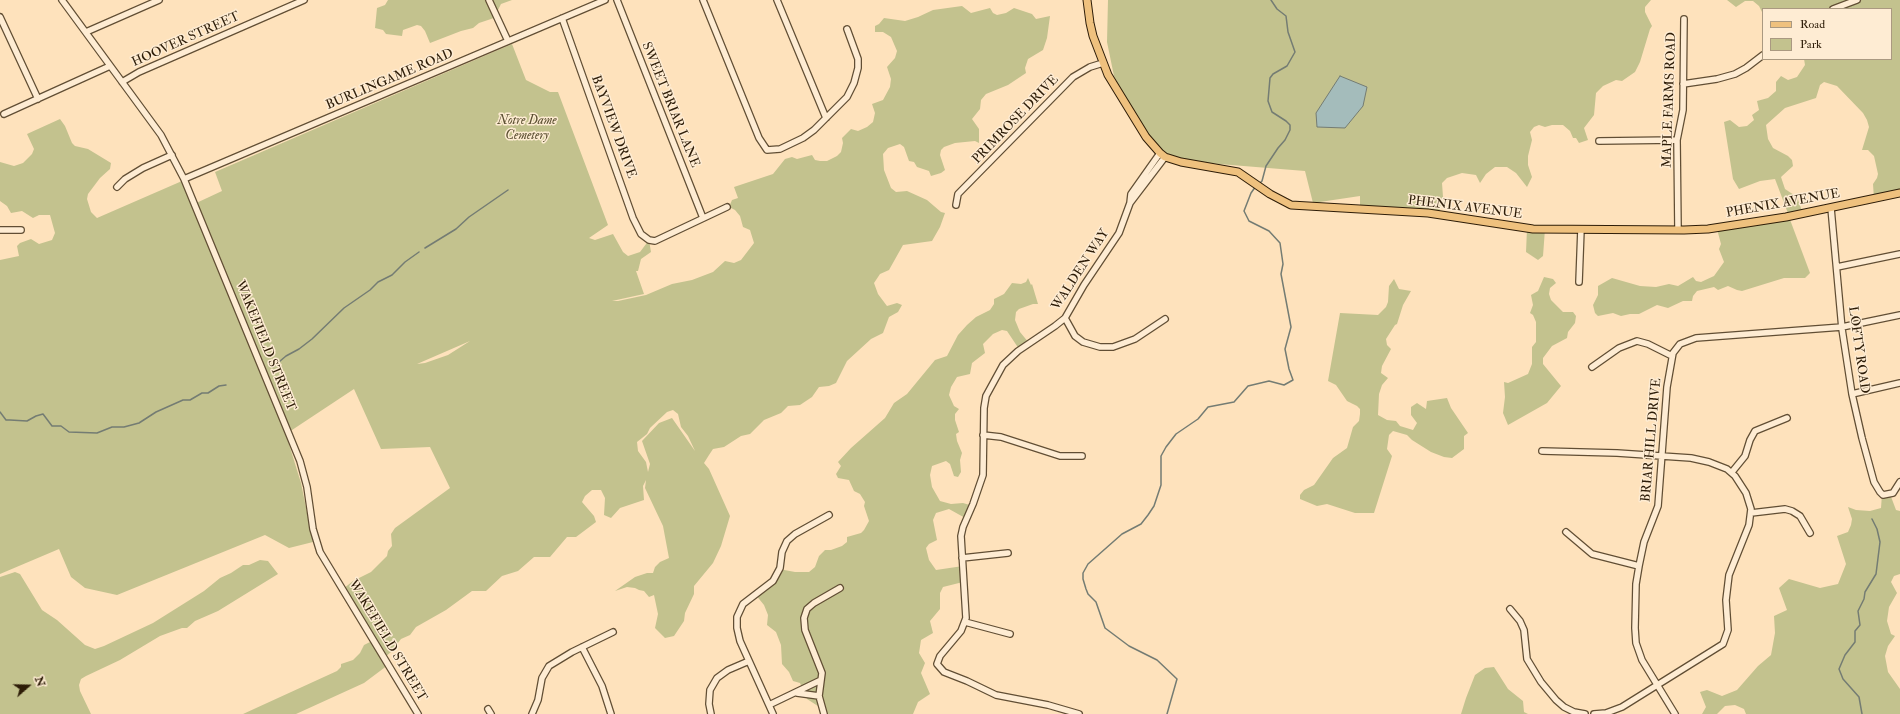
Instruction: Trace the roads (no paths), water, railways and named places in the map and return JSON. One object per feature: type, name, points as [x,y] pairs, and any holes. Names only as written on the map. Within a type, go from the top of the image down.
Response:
[{"type":"main road","points":[[1087,0],[1090,23],[1108,75],[1146,137],[1163,155]]},
{"type":"main road","name":"PHENIX AVENUE","points":[[1163,155],[1198,166],[1235,171],[1280,200],[1291,205],[1428,214],[1533,229],[1708,229],[1734,226],[1831,208],[1900,193]]},
{"type":"street","name":"WAKEFIELD STREET","points":[[62,0],[161,135],[184,179],[300,461],[307,487],[313,529],[320,552],[418,714]]},
{"type":"street","points":[[86,32],[159,0]]},
{"type":"street","name":"HOOVER STREET","points":[[122,82],[140,72],[304,0]]},
{"type":"street","points":[[489,0],[508,41]]},
{"type":"street","name":"BURLINGAME ROAD","points":[[184,179],[605,0]]},
{"type":"street","name":"SWEET BRIAR LANE","points":[[617,0],[703,218]]},
{"type":"street","points":[[703,0],[759,138],[767,150],[780,148],[803,138],[826,118],[846,97],[856,75],[858,59],[847,29]]},
{"type":"street","points":[[777,0],[826,118]]},
{"type":"street","points":[[1835,8],[1856,0]]},
{"type":"street","points":[[0,17],[38,99]]},
{"type":"street","name":"BAYVIEW DRIVE","points":[[562,18],[633,218],[641,234],[649,240],[655,241],[703,218]]},
{"type":"street","name":"MAPLE FARMS ROAD","points":[[1678,230],[1677,140],[1683,110],[1684,19]]},
{"type":"street","points":[[1683,84],[1717,79],[1735,74],[1762,56]]},
{"type":"street","name":"PRIMROSE DRIVE","points":[[956,206],[958,194],[1074,77],[1090,67],[1103,63]]},
{"type":"street","points":[[4,114],[110,66]]},
{"type":"street","points":[[1599,141],[1677,140]]},
{"type":"street","points":[[117,187],[125,178],[172,155]]},
{"type":"street","name":"WALDEN WAY","points":[[1079,714],[1048,705],[996,695],[944,672],[937,664],[940,656],[961,631],[967,613],[961,536],[983,471],[985,400],[1001,367],[1018,351],[1056,326],[1065,318],[1084,285],[1119,234],[1130,204],[1163,155]]},
{"type":"street","points":[[703,218],[727,206]]},
{"type":"street","name":"LOFTY ROAD","points":[[1831,208],[1842,327],[1852,394],[1874,482],[1883,495],[1893,492],[1900,482]]},
{"type":"street","points":[[1579,282],[1581,229]]},
{"type":"street","points":[[0,230],[21,230]]},
{"type":"street","points":[[1837,267],[1900,254]]},
{"type":"street","points":[[1592,367],[1619,348],[1637,341],[1648,344],[1672,356],[1680,344],[1696,338],[1842,327],[1900,315]]},
{"type":"street","points":[[1065,318],[1075,336],[1083,342],[1090,345],[1109,347],[1118,346],[1135,339],[1165,319]]},
{"type":"street","name":"BRIAR HILL DRIVE","points":[[1672,356],[1667,387],[1660,457],[1657,511],[1644,542],[1639,566],[1635,611],[1636,644],[1642,660],[1676,714]]},
{"type":"street","points":[[1852,394],[1900,383]]},
{"type":"street","points":[[1732,472],[1745,456],[1755,431],[1786,418]]},
{"type":"street","points":[[983,435],[1002,437],[1060,456],[1082,456]]},
{"type":"street","points":[[1542,451],[1617,453],[1691,458],[1709,462],[1722,466],[1732,472],[1746,493],[1751,513],[1746,535],[1729,575],[1726,600],[1728,630],[1723,644],[1658,686],[1622,707],[1594,714]]},
{"type":"street","points":[[1751,513],[1785,509],[1792,511],[1800,516],[1810,533]]},
{"type":"street","points":[[773,714],[749,661],[737,628],[737,617],[743,604],[773,581],[780,568],[782,552],[787,541],[795,534],[829,514]]},
{"type":"street","points":[[1566,532],[1592,554],[1639,566]]},
{"type":"street","points":[[962,558],[1008,553]]},
{"type":"street","points":[[824,714],[819,696],[822,673],[806,630],[804,618],[807,609],[814,603],[840,588]]},
{"type":"street","points":[[1510,609],[1520,621],[1524,630],[1527,659],[1541,682],[1564,707],[1574,712],[1585,714]]},
{"type":"street","points":[[965,622],[1010,634]]},
{"type":"street","points":[[532,714],[537,704],[542,678],[549,666],[582,647],[613,632]]},
{"type":"street","points":[[582,647],[602,686],[611,714]]},
{"type":"street","points":[[711,714],[709,704],[710,690],[717,678],[728,670],[749,661]]},
{"type":"street","points":[[769,705],[797,693],[803,688],[821,680]]},
{"type":"street","points":[[797,693],[819,696]]},
{"type":"water","points":[[1340,76],[1367,87],[1363,106],[1345,128],[1317,127],[1316,113]]},
{"type":"waterway","points":[[1259,184],[1262,181],[1266,166],[1285,140],[1290,130],[1290,125],[1272,112],[1268,101],[1270,78],[1273,74],[1287,66],[1295,52],[1288,32],[1286,16],[1277,9],[1271,0]]},
{"type":"waterway","points":[[1167,714],[1177,679],[1157,660],[1129,646],[1105,628],[1096,602],[1088,594],[1083,579],[1083,573],[1088,564],[1122,534],[1141,524],[1148,515],[1154,506],[1161,485],[1161,456],[1176,434],[1198,419],[1208,407],[1234,402],[1248,386],[1269,381],[1284,385],[1293,380],[1285,349],[1291,327],[1281,274],[1283,264],[1280,243],[1269,231],[1249,221],[1244,211],[1251,193],[1256,186]]},
{"type":"waterway","points":[[425,248],[456,229],[469,217],[508,190]]},
{"type":"waterway","points":[[273,367],[286,356],[299,349],[312,339],[344,308],[370,290],[378,282],[392,275],[405,262],[419,252]]},
{"type":"waterway","points":[[0,412],[6,420],[27,421],[43,414],[52,426],[61,426],[69,432],[97,433],[112,427],[124,427],[139,423],[156,412],[183,400],[190,400],[202,393],[208,393],[219,386],[226,385]]},
{"type":"waterway","points":[[1862,714],[1859,697],[1843,679],[1839,669],[1845,655],[1855,642],[1855,631],[1860,625],[1858,611],[1864,599],[1865,592],[1876,574],[1880,542],[1877,529],[1872,519]]},
{"type":"park label","name":"Notre Dame Cemetery","points":[[527,128]]}]
